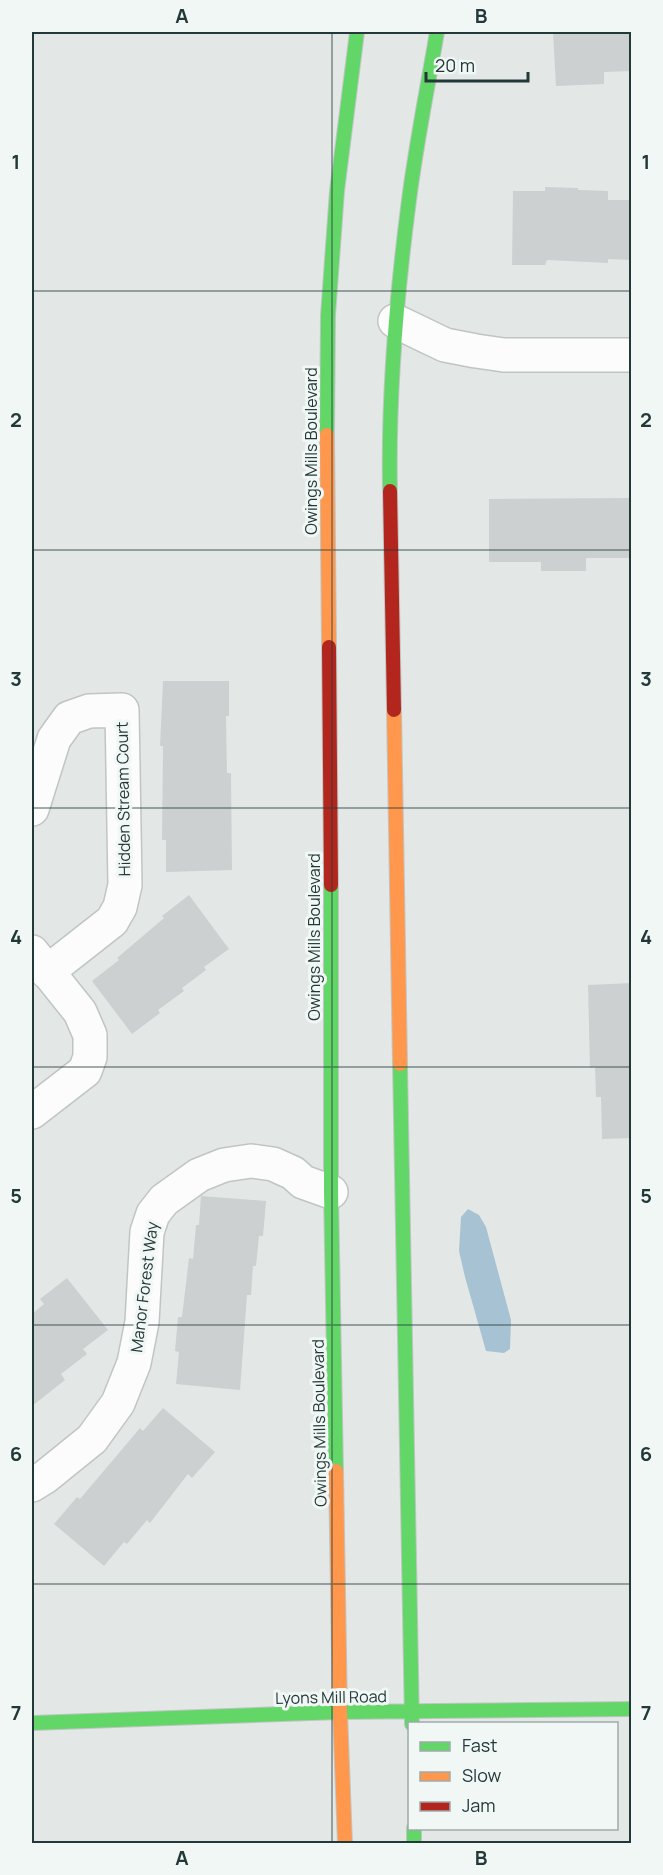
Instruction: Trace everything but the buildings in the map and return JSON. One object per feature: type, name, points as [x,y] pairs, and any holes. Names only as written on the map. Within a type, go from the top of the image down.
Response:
[{"type":"main road","name":"Owings Mills Boulevard","points":[[345,1844],[340,1712],[331,1192],[332,1011],[327,452],[328,315],[337,191],[357,32]]},
{"type":"main road","points":[[411,1718],[389,453],[395,321],[408,206],[437,32]]},
{"type":"main road","name":"Lyons Mill Road","points":[[32,1723],[340,1712],[411,1718],[632,1709]]},
{"type":"street","points":[[395,321],[445,345],[504,355],[632,355]]},
{"type":"street","name":"Hidden Stream Court","points":[[32,809],[54,739],[69,718],[89,711],[122,710],[125,885],[120,907],[112,921],[39,962],[80,1012],[90,1035],[90,1057],[84,1071],[32,1112]]},
{"type":"street","name":"Manor Forest Way","points":[[32,1485],[45,1478],[92,1439],[118,1403],[134,1363],[142,1322],[147,1232],[153,1214],[164,1200],[199,1175],[224,1165],[251,1161],[273,1164],[293,1173],[303,1182],[331,1192]]},
{"type":"water","points":[[468,1209],[479,1215],[486,1227],[511,1320],[510,1349],[504,1353],[486,1351],[465,1277],[459,1251],[461,1217]]},
{"type":"traffic: fast","points":[[327,435],[328,315],[337,191],[357,32]]},
{"type":"traffic: fast","points":[[390,491],[392,384],[400,279],[414,164],[437,32]]},
{"type":"traffic: fast","points":[[331,885],[331,1192],[336,1471]]},
{"type":"traffic: fast","points":[[400,1064],[412,1722]]},
{"type":"traffic: fast","points":[[32,1723],[340,1712],[632,1709]]},
{"type":"traffic: fast","points":[[414,1830],[414,1844]]},
{"type":"traffic: slow","points":[[327,435],[329,647]]},
{"type":"traffic: slow","points":[[394,710],[400,1064]]},
{"type":"traffic: slow","points":[[336,1471],[340,1712],[345,1844]]},
{"type":"traffic: jam","points":[[390,491],[394,710]]},
{"type":"traffic: jam","points":[[329,647],[331,885]]}]
